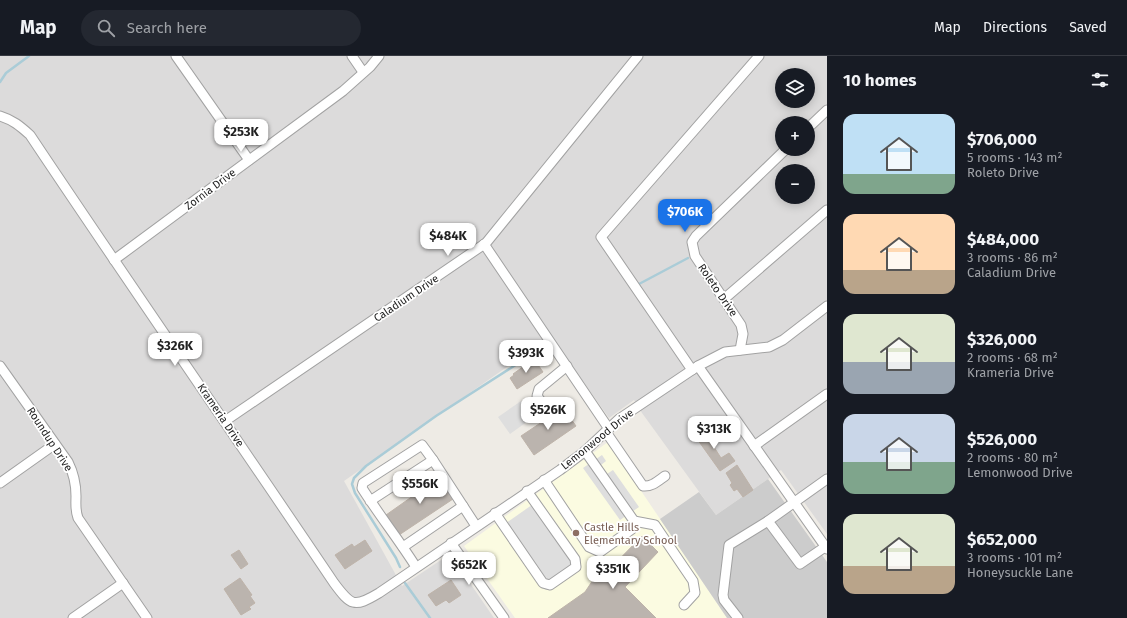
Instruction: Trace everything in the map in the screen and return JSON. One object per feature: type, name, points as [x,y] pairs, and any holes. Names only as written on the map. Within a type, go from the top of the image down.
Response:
[{"type":"street","points":[[176,56],[249,160]]},
{"type":"street","points":[[352,56],[363,72]]},
{"type":"street","name":"Zornia Drive","points":[[114,260],[343,91],[379,56]]},
{"type":"street","name":"Caladium Drive","points":[[225,421],[484,244],[638,56]]},
{"type":"street","points":[[759,56],[601,237],[695,368],[754,446],[826,548],[800,564],[768,521]]},
{"type":"street","points":[[815,121],[827,110]]},
{"type":"street","name":"Krameria Drive","points":[[0,116],[18,124],[30,135],[334,583],[345,598],[353,603]]},
{"type":"street","name":"Roleto Drive","points":[[740,350],[743,334],[741,325],[695,256],[692,242],[696,236],[779,156]]},
{"type":"street","points":[[724,299],[827,210]]},
{"type":"street","points":[[484,244],[567,366],[643,486],[654,484],[664,476]]},
{"type":"street","name":"Lemonwood Drive","points":[[353,603],[364,602],[544,480],[585,451],[619,419],[695,368],[725,352],[768,347],[783,340],[827,306]]},
{"type":"street","name":"Roundup Drive","points":[[0,366],[68,462],[75,480],[76,510],[78,518],[147,618]]},
{"type":"street","points":[[547,409],[537,396],[538,389],[567,366]]},
{"type":"street","points":[[754,446],[827,394]]},
{"type":"street","points":[[0,483],[55,444]]},
{"type":"street","points":[[416,567],[370,501],[362,488],[363,483],[422,445],[476,526]]},
{"type":"street","points":[[585,451],[634,521],[655,525],[694,581],[695,593],[684,605]]},
{"type":"street","points":[[370,501],[433,460]]},
{"type":"street","points":[[738,618],[724,600],[723,595],[728,545],[768,521],[827,478]]},
{"type":"street","points":[[544,480],[590,547],[600,552],[632,529],[634,521]]},
{"type":"street","points":[[495,513],[543,583],[550,585],[576,567],[575,559],[527,491]]},
{"type":"street","points":[[403,547],[463,506]]},
{"type":"street","points":[[451,543],[504,618]]},
{"type":"street","points":[[73,618],[123,584]]},
{"type":"shaded area","points":[[0,56],[827,56],[827,534],[781,470],[716,515],[634,400],[609,418],[551,336],[344,481],[402,586],[450,554],[494,618],[0,618]]},
{"type":"shaded area","points":[[521,401],[524,405],[526,404],[535,416],[510,434],[498,417]]},
{"type":"shaded area","name":"Castle Hills Elementary School","points":[[608,442],[727,618],[515,618],[464,546]]},
{"type":"shaded area","points":[[602,455],[606,461],[601,465],[607,474],[613,470],[639,507],[620,520],[583,468]]},
{"type":"shaded area","points":[[768,479],[827,562],[827,618],[727,618],[660,519],[699,492],[716,515]]},
{"type":"shaded area","points":[[539,500],[581,560],[581,567],[576,573],[551,590],[541,588],[499,528]]},
{"type":"building","points":[[534,359],[543,372],[517,389],[510,378],[514,375],[513,374]]},
{"type":"building","points":[[563,408],[576,426],[534,455],[521,436]]},
{"type":"building","points":[[710,426],[715,432],[707,437],[712,444],[714,443],[716,446],[714,447],[721,458],[729,453],[735,461],[720,471],[695,436]]},
{"type":"building","points":[[737,465],[753,490],[743,497],[737,489],[734,491],[730,485],[732,483],[726,473]]},
{"type":"building","points":[[436,475],[453,499],[399,535],[386,515],[420,491],[418,487]]},
{"type":"building","points":[[642,536],[658,552],[625,587],[656,618],[548,618],[585,592],[597,574],[601,578]]},
{"type":"building","points":[[365,540],[372,551],[345,569],[335,555],[352,544],[354,547]]},
{"type":"building","points":[[239,550],[248,564],[241,569],[231,555]]},
{"type":"building","points":[[240,578],[252,595],[250,596],[255,603],[249,607],[251,609],[241,615],[224,589]]},
{"type":"building","points":[[451,580],[461,595],[449,603],[446,600],[436,606],[428,595]]},
{"type":"waterway","points":[[0,82],[6,73],[29,56]]},
{"type":"waterway","points":[[639,284],[688,258]]},
{"type":"waterway","points":[[400,567],[396,558],[355,493],[352,484],[354,478],[366,466],[436,416],[543,348]]},
{"type":"waterway","points":[[405,583],[430,618]]},
{"type":"place","name":"Castle Hills Elementary School","points":[[576,533]]}]
